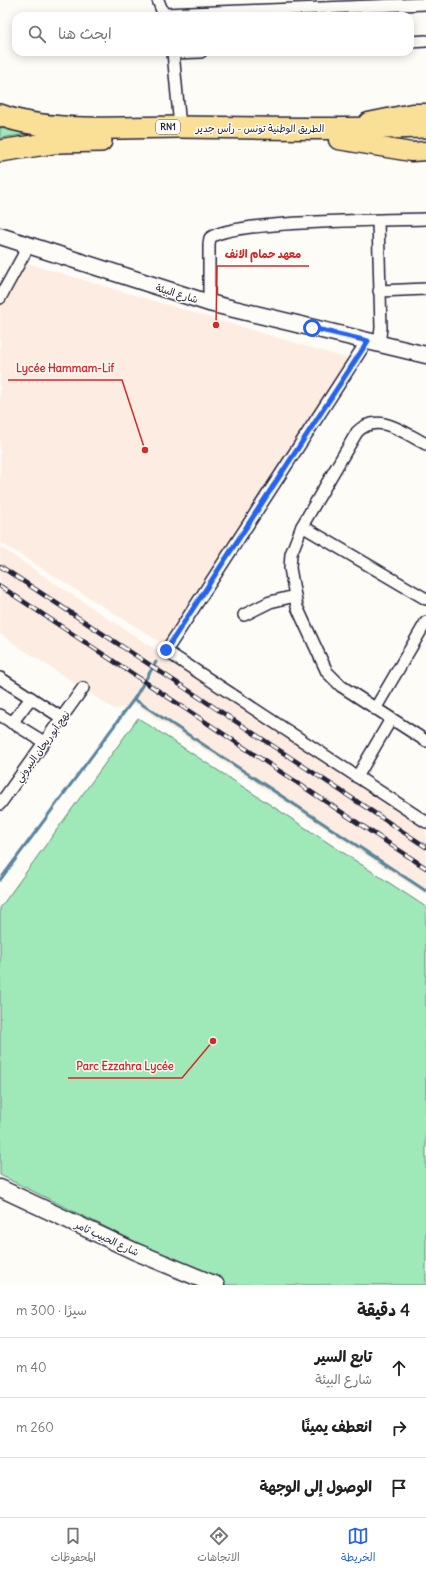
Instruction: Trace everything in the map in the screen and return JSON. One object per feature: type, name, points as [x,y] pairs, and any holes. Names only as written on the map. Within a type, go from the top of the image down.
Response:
[{"type":"highway","name":"الطريق الوطنية تونس - رأس جدير","points":[[0,114],[48,126],[180,127],[426,139]]},
{"type":"highway","name":"الطريق الوطنية تونس - رأس جدير","points":[[0,151],[60,142],[338,134],[426,127]]},
{"type":"main road","points":[[338,134],[412,113],[426,113]]},
{"type":"main road","points":[[338,134],[411,152],[426,152]]},
{"type":"main road","name":"شارع البيئة","points":[[0,236],[209,303],[426,355]]},
{"type":"main road","name":"شارع الحبيب ثامر","points":[[0,1188],[134,1251],[210,1284]]},
{"type":"street","points":[[158,0],[163,12]]},
{"type":"street","points":[[207,12],[307,5],[386,3],[426,4]]},
{"type":"street","points":[[414,42],[426,41]]},
{"type":"street","points":[[173,56],[180,127]]},
{"type":"street","points":[[209,303],[209,244],[210,238],[220,232],[275,225],[426,219]]},
{"type":"street","points":[[378,221],[381,328],[373,343],[166,650],[426,822]]},
{"type":"street","points":[[0,298],[29,245]]},
{"type":"street","points":[[379,291],[426,289]]},
{"type":"street","points":[[426,444],[385,423],[376,422],[361,428],[357,432],[302,526],[291,554],[290,568],[297,607],[328,672],[341,686],[426,741]]},
{"type":"street","points":[[302,526],[426,599]]},
{"type":"street","points":[[244,614],[270,602],[295,596]]},
{"type":"street","points":[[375,708],[426,622]]},
{"type":"street","points":[[0,678],[62,718]]},
{"type":"street","name":"نهج أبو ريحان البيروني","points":[[0,804],[83,688]]},
{"type":"street","points":[[31,698],[4,719],[44,742]]},
{"type":"street","points":[[357,777],[391,719]]},
{"type":"shaded area","points":[[23,262],[349,359],[165,645],[0,542],[0,305]]},
{"type":"shaded area","points":[[0,547],[426,828],[426,895],[136,705],[114,709],[0,634]]},
{"type":"green space","points":[[0,124],[36,133],[0,138]]},
{"type":"green space","points":[[138,718],[426,907],[426,1285],[223,1285],[0,1175],[0,908]]},
{"type":"waterway","points":[[0,880],[134,699],[156,662]]},
{"type":"waterway","points":[[134,699],[426,891]]},
{"type":"railway","points":[[0,566],[426,847]]},
{"type":"railway","points":[[0,586],[426,868]]},
{"type":"place","name":"معهد حمام الانف","points":[[216,325]]},
{"type":"place","name":"Lycée Hammam-Lif","points":[[145,450]]},
{"type":"place","name":"Parc Ezzahra Lycée","points":[[213,1041]]},
{"type":"route","points":[[166,650],[368,341],[312,328]]}]
